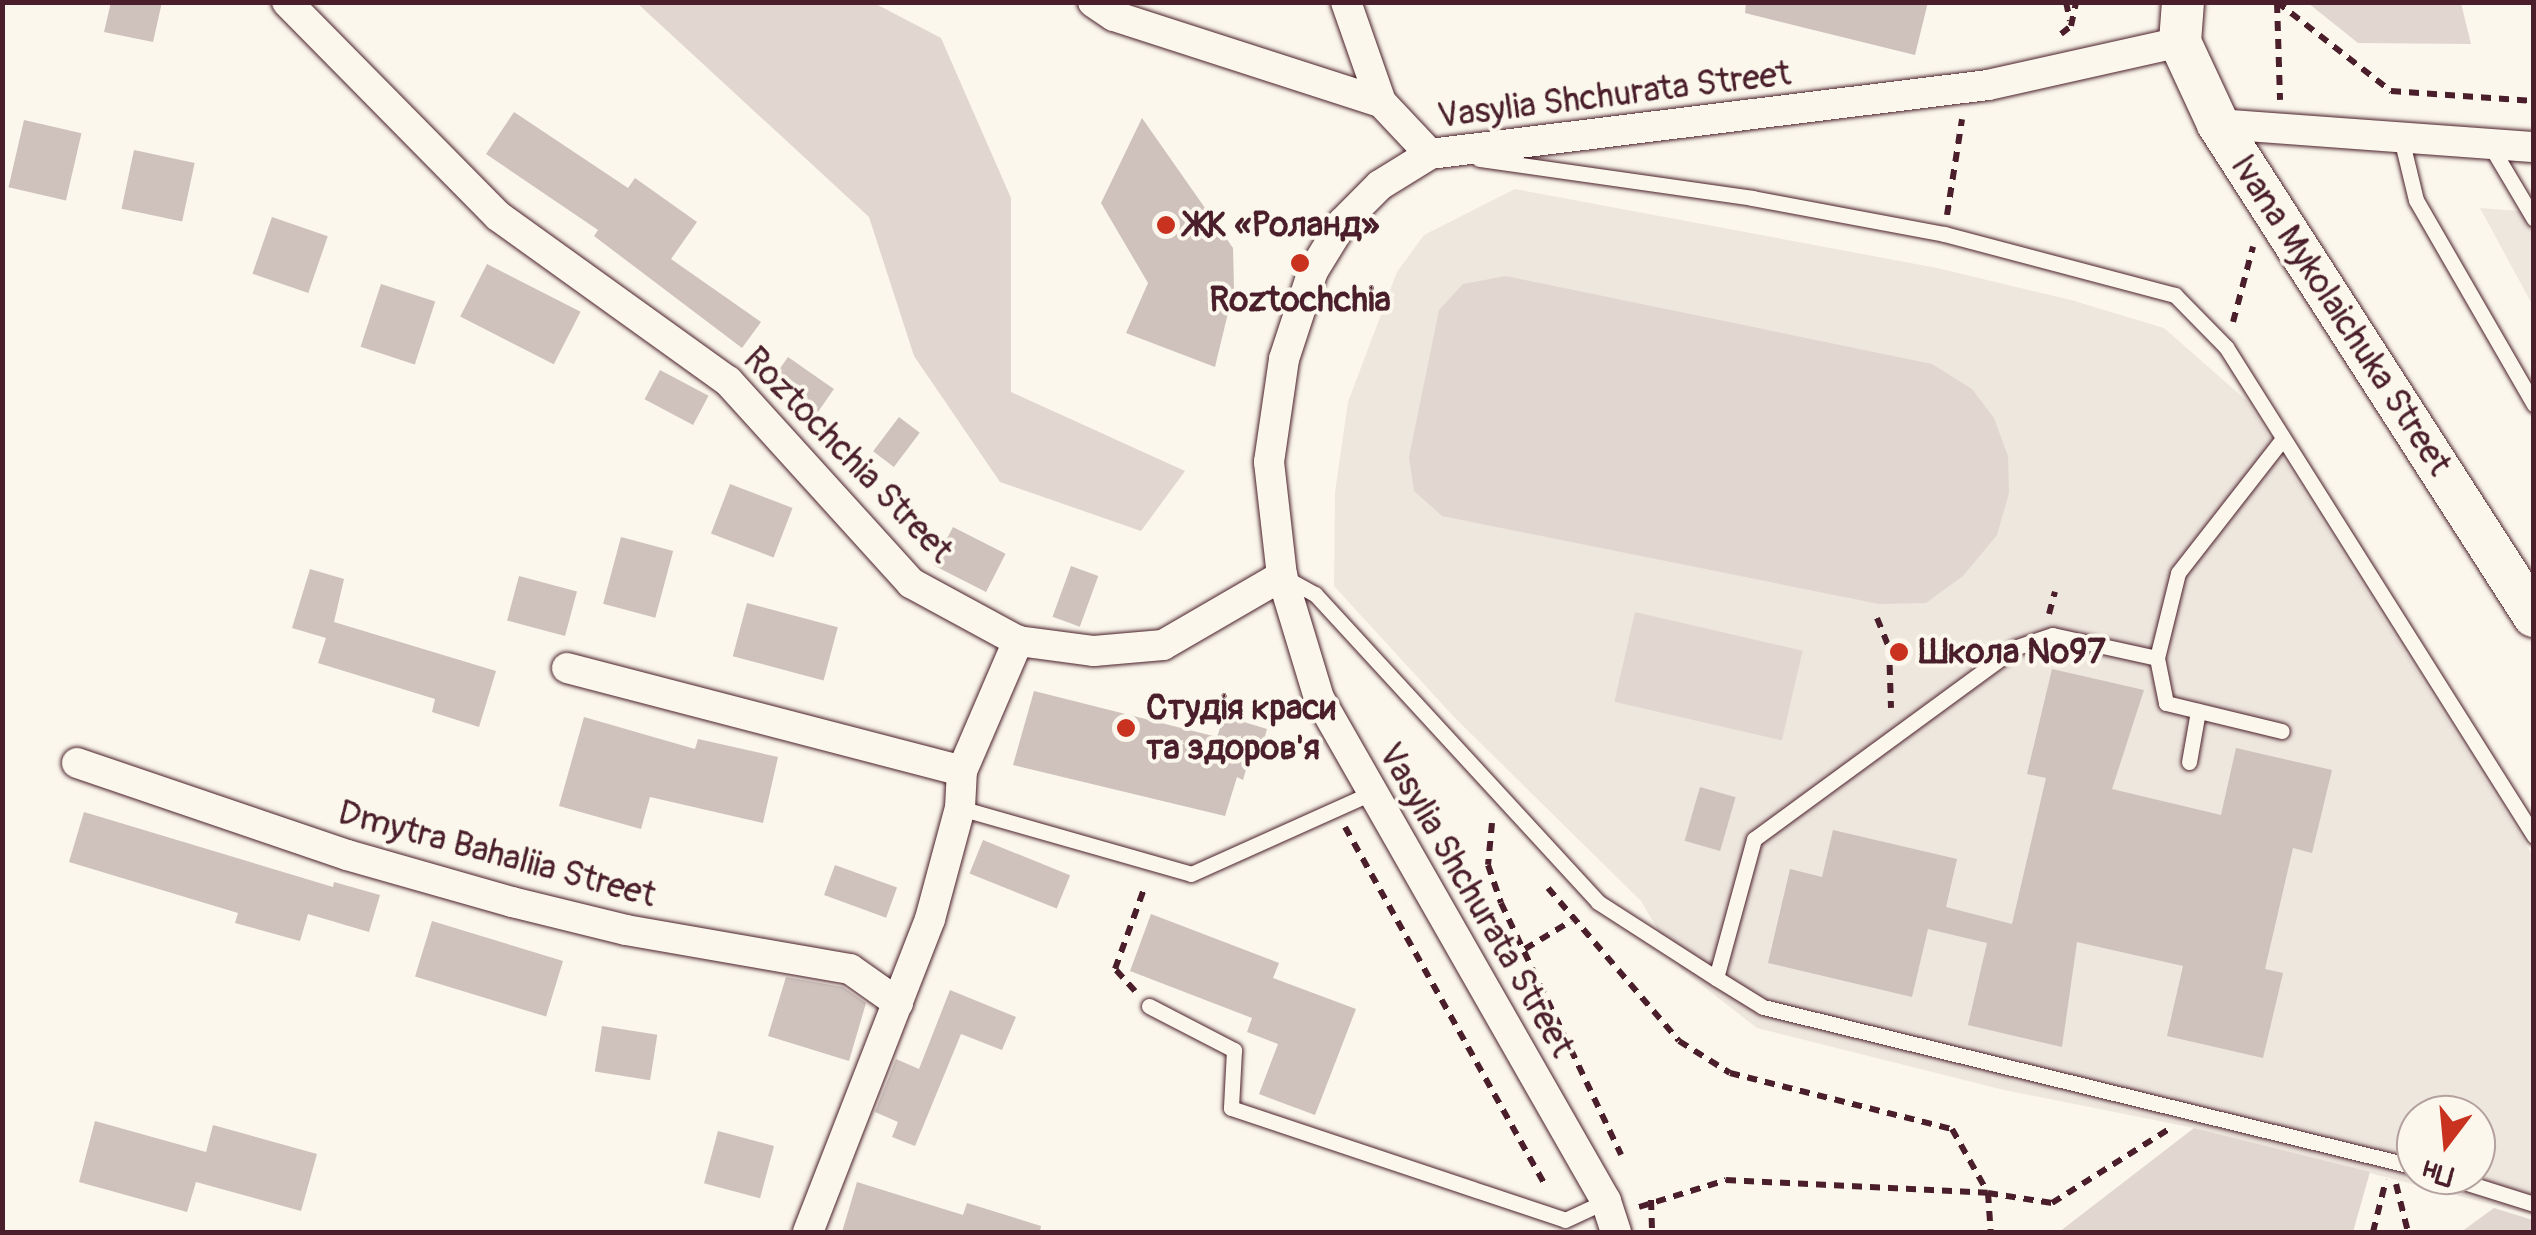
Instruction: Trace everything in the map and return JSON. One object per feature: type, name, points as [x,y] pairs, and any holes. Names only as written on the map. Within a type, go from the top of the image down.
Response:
[{"type":"street","name":"Roztochchia Street","points":[[287,2],[498,216],[728,381],[910,583],[1018,641],[1094,651],[1163,645],[1282,576]]},
{"type":"street","points":[[1093,2],[1114,16],[1381,102]]},
{"type":"street","points":[[1346,2],[1381,102],[1430,154]]},
{"type":"street","name":"Ivana Mykolaichuka Street","points":[[2182,22],[2218,124],[2534,616]]},
{"type":"street","name":"Vasylia Shchurata Street","points":[[1616,1232],[1618,1196],[1371,793],[1319,698],[1282,576],[1270,462],[1284,359],[1313,270],[1355,210],[1430,154],[1988,85],[2182,22]]},
{"type":"street","points":[[2218,124],[2534,147]]},
{"type":"street","points":[[808,1232],[930,919],[960,808],[962,771],[1018,641]]},
{"type":"street","points":[[567,668],[962,771]]},
{"type":"street","name":"Dmytra Bahaliia Street","points":[[77,763],[329,849],[512,902],[626,930],[850,969],[898,1003]]},
{"type":"lane","points":[[2401,138],[2416,200],[2534,404]]},
{"type":"lane","points":[[2490,144],[2534,219]]},
{"type":"lane","points":[[1430,154],[1732,195],[1944,234],[2174,295],[2226,347],[2281,441],[2534,836]]},
{"type":"lane","points":[[2281,441],[2178,573],[2157,658],[2166,703],[2282,730]]},
{"type":"lane","points":[[1282,576],[1316,594],[1598,902],[1763,1007],[2396,1161]]},
{"type":"lane","points":[[1716,978],[1754,839],[2015,648],[2052,635],[2157,658]]},
{"type":"lane","points":[[2189,762],[2198,710]]},
{"type":"lane","points":[[960,808],[1192,874],[1371,793]]},
{"type":"lane","points":[[1149,1006],[1234,1050],[1231,1108],[1565,1220],[1618,1196]]},
{"type":"lane","points":[[2496,1192],[2534,1204]]},
{"type":"path","points":[[2066,2],[2071,26]]},
{"type":"path","points":[[2277,2],[2391,91],[2534,100]]},
{"type":"path","points":[[2277,2],[2281,106]]},
{"type":"path","points":[[1944,234],[1960,120]]},
{"type":"path","points":[[2226,347],[2259,227]]},
{"type":"path","points":[[1877,618],[1889,647],[1892,739]]},
{"type":"path","points":[[1334,808],[1565,1220]]},
{"type":"path","points":[[1505,830],[1494,815],[1488,865],[1628,1174]]},
{"type":"path","points":[[1149,1006],[1115,969],[1153,863]]},
{"type":"path","points":[[1538,875],[1572,920],[1679,1041],[1730,1074],[1952,1129],[1988,1192],[1991,1232]]},
{"type":"path","points":[[1526,949],[1598,902]]},
{"type":"path","points":[[1618,1196],[1633,1210],[1651,1200],[1726,1180],[1988,1192],[2052,1203],[2196,1113]]},
{"type":"path","points":[[2373,1232],[2390,1159]]},
{"type":"path","points":[[2390,1159],[2408,1232]]},
{"type":"path","points":[[1651,1200],[1652,1232]]},
{"type":"shaded area","points":[[637,3],[874,3],[941,38],[1011,198],[1011,392],[1185,471],[1141,531],[1000,482],[914,356],[869,217]]},
{"type":"shaded area","points":[[2308,3],[2461,3],[2471,44],[2358,43]]},
{"type":"shaded area","name":"Школа №97","points":[[1515,189],[1937,268],[2071,300],[2164,328],[2246,400],[2533,856],[2533,1215],[2455,1195],[2496,1195],[2496,1095],[2396,1095],[2396,1180],[2194,1128],[2004,1090],[1757,1028],[1681,969],[1641,901],[1454,717],[1334,586],[1335,492],[1348,402],[1397,272],[1424,235]]},
{"type":"shaded area","points":[[2480,208],[2533,212],[2533,306]]},
{"type":"shaded area","points":[[1506,276],[1932,364],[1972,389],[1994,418],[2008,456],[2009,493],[1997,535],[1963,576],[1926,603],[1879,604],[1442,516],[1414,491],[1409,457],[1439,310],[1463,284]]},
{"type":"shaded area","points":[[1635,612],[1803,651],[1782,740],[1614,702]]},
{"type":"shaded area","points":[[2194,1128],[2370,1172],[2353,1232],[2059,1232]]},
{"type":"shaded area","points":[[2494,1208],[2533,1220],[2533,1232],[2461,1232]]},
{"type":"building","points":[[111,2],[162,2],[153,42],[104,32]]},
{"type":"building","points":[[1746,2],[1928,2],[1915,55],[1745,13]]},
{"type":"building","points":[[514,112],[628,188],[635,178],[697,222],[671,259],[761,322],[742,348],[594,236],[598,230],[486,154]]},
{"type":"building","name":"ЖК «Роланд»","points":[[1142,118],[1233,248],[1234,288],[1215,367],[1126,333],[1148,283],[1101,203]]},
{"type":"building","points":[[24,120],[81,133],[66,201],[8,187]]},
{"type":"building","points":[[134,150],[195,163],[182,222],[122,209]]},
{"type":"building","points":[[272,217],[328,236],[308,293],[252,274]]},
{"type":"building","points":[[487,264],[581,312],[554,364],[460,317]]},
{"type":"building","points":[[381,284],[435,302],[415,364],[361,347]]},
{"type":"building","points":[[788,357],[834,389],[817,413],[771,381]]},
{"type":"building","points":[[660,370],[709,396],[693,425],[645,399]]},
{"type":"building","points":[[899,417],[920,433],[894,467],[873,451]]},
{"type":"building","points":[[730,484],[793,508],[774,557],[711,533]]},
{"type":"building","points":[[953,527],[1006,554],[986,592],[933,565]]},
{"type":"building","points":[[621,537],[673,551],[655,618],[603,604]]},
{"type":"building","points":[[1071,566],[1098,576],[1080,627],[1053,617]]},
{"type":"building","points":[[310,569],[344,579],[334,622],[496,671],[479,727],[432,712],[435,699],[318,663],[326,638],[292,628]]},
{"type":"building","points":[[519,576],[577,592],[565,636],[507,620]]},
{"type":"building","points":[[747,603],[838,627],[824,680],[733,656]]},
{"type":"building","points":[[2052,669],[2144,690],[2112,789],[2221,815],[2236,748],[2332,770],[2312,853],[2293,848],[2265,969],[2283,973],[2263,1058],[2167,1036],[2183,966],[2077,942],[2062,1047],[1968,1025],[1987,943],[1928,929],[1912,997],[1768,963],[1790,869],[1822,877],[1833,830],[1957,859],[1946,907],[2012,924],[2046,778],[2027,774]]},
{"type":"building","points":[[1034,691],[1217,737],[1224,716],[1267,729],[1259,758],[1250,756],[1243,780],[1237,777],[1225,816],[1013,765]]},
{"type":"building","points":[[584,717],[695,749],[698,739],[778,757],[763,823],[650,797],[641,829],[559,806]]},
{"type":"building","points":[[1700,787],[1736,797],[1720,851],[1685,841]]},
{"type":"building","points":[[84,812],[333,887],[334,882],[380,895],[369,932],[308,914],[300,941],[235,923],[238,913],[69,862]]},
{"type":"building","points":[[983,840],[1070,875],[1057,909],[970,873]]},
{"type":"building","points":[[835,865],[897,888],[886,918],[824,895]]},
{"type":"building","points":[[1151,914],[1279,963],[1273,978],[1356,1009],[1315,1115],[1259,1094],[1278,1044],[1247,1032],[1252,1018],[1130,971]]},
{"type":"building","points":[[432,921],[563,961],[546,1017],[415,976]]},
{"type":"building","points":[[786,977],[843,987],[866,1003],[849,1061],[768,1036]]},
{"type":"building","points":[[950,990],[1016,1017],[1002,1050],[961,1034],[915,1146],[892,1137],[898,1122],[875,1112],[896,1059],[919,1069]]},
{"type":"building","points":[[602,1026],[657,1035],[650,1080],[595,1071]]},
{"type":"building","points":[[95,1121],[206,1152],[213,1125],[317,1154],[301,1211],[196,1182],[187,1212],[79,1182]]},
{"type":"building","points":[[718,1131],[774,1146],[760,1198],[704,1183]]},
{"type":"building","points":[[857,1182],[963,1215],[967,1203],[1041,1226],[1040,1232],[842,1232]]},
{"type":"place","name":"ЖК «Роланд»","points":[[1166,225]]},
{"type":"place","name":"Roztochchia","points":[[1300,263]]},
{"type":"place","name":"Школа №97","points":[[1899,652]]},
{"type":"place","name":"Студія краси та здоров'я","points":[[1126,728]]}]
